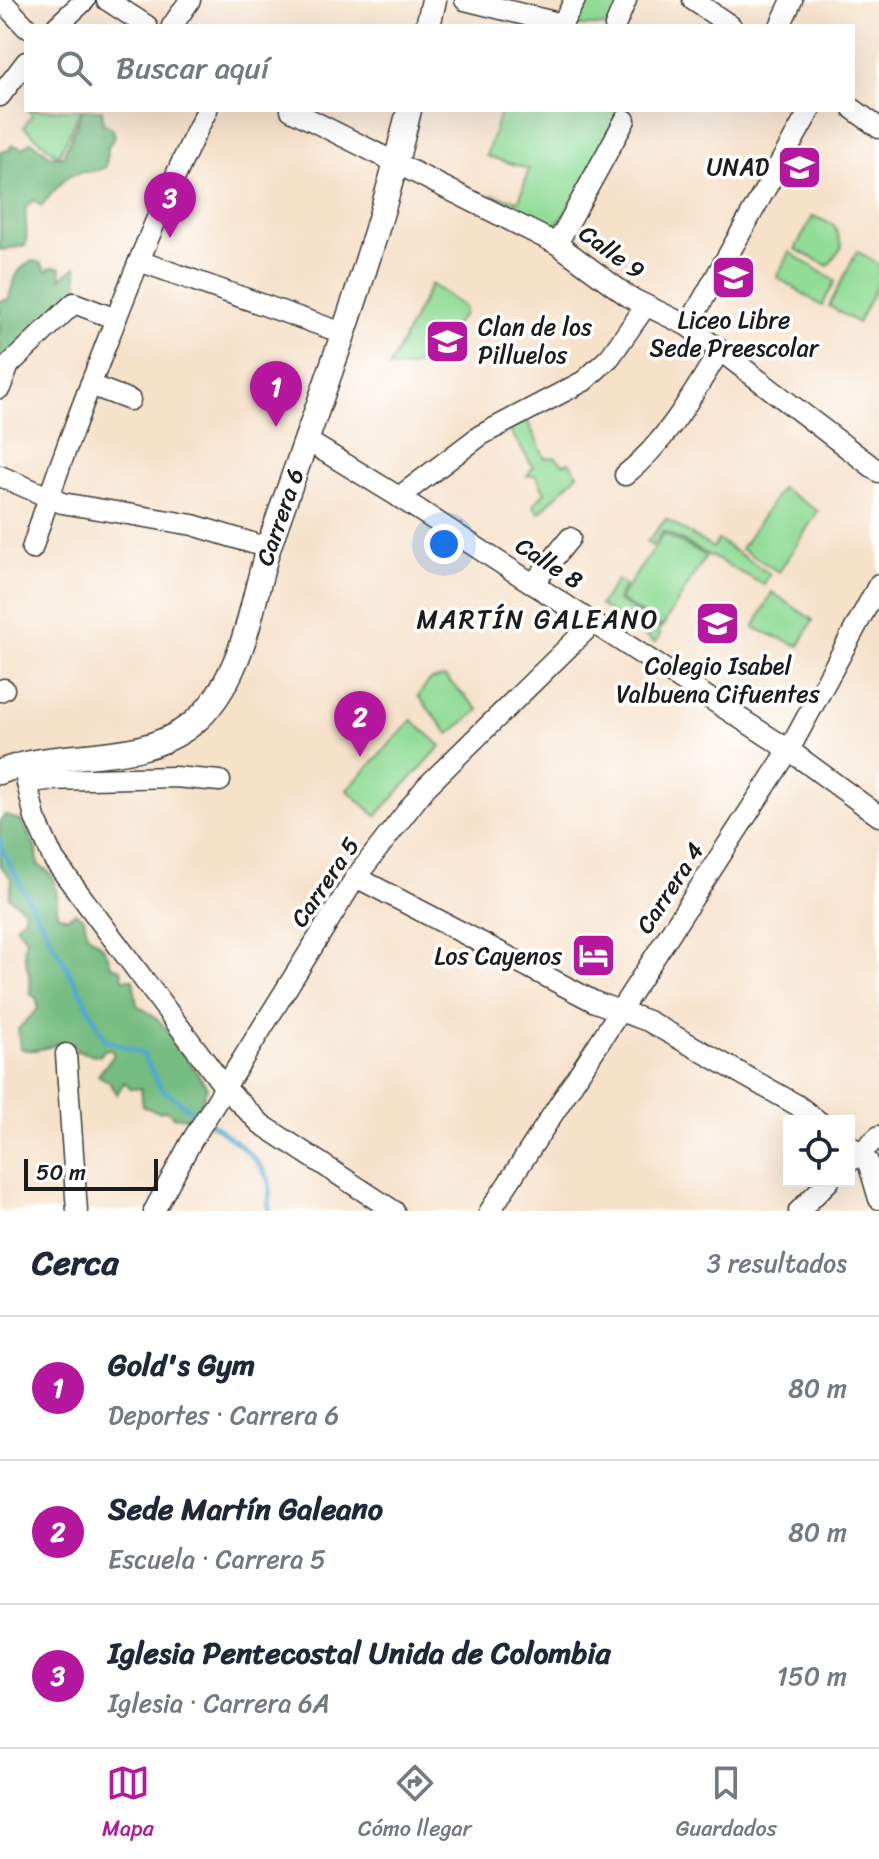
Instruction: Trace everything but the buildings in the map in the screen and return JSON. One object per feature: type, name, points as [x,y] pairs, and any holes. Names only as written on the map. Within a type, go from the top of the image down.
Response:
[{"type":"main road","points":[[428,24],[434,0]]},
{"type":"main road","name":"Carrera 6","points":[[11,769],[154,744],[193,724],[216,698],[235,663],[268,548],[343,333],[396,163],[409,112]]},
{"type":"street","points":[[1,0],[24,25]]},
{"type":"street","points":[[59,24],[85,0]]},
{"type":"street","points":[[107,0],[144,24]]},
{"type":"street","points":[[173,24],[190,0]]},
{"type":"street","points":[[465,0],[562,24],[575,0]]},
{"type":"street","points":[[616,24],[626,0]]},
{"type":"street","points":[[693,0],[728,24]]},
{"type":"street","points":[[781,24],[792,0]]},
{"type":"street","points":[[0,96],[24,65]]},
{"type":"street","points":[[855,110],[879,128]]},
{"type":"street","points":[[32,549],[48,497],[139,261],[176,171],[206,112]]},
{"type":"street","name":"Calle 9","points":[[295,112],[557,244],[645,307],[688,326],[879,472]]},
{"type":"street","points":[[688,326],[809,112]]},
{"type":"street","points":[[557,244],[625,120]]},
{"type":"street","points":[[139,261],[343,333]]},
{"type":"street","points":[[0,388],[9,365],[74,303],[116,319]]},
{"type":"street","points":[[399,497],[481,435],[584,381],[610,357],[645,307]]},
{"type":"street","points":[[625,475],[646,458],[669,432],[720,350]]},
{"type":"street","points":[[90,385],[130,400]]},
{"type":"street","name":"Calle 8","points":[[306,440],[789,750],[879,816]]},
{"type":"street","points":[[0,476],[62,503],[193,525],[268,548]]},
{"type":"street","points":[[533,584],[570,538]]},
{"type":"street","name":"Carrera 4","points":[[490,1211],[789,750],[879,584]]},
{"type":"street","name":"Carrera 5","points":[[156,1207],[191,1142],[356,877],[426,787],[593,623]]},
{"type":"street","points":[[11,769],[47,780],[175,777],[220,781]]},
{"type":"street","points":[[11,769],[54,860],[226,1089],[261,1124],[394,1211]]},
{"type":"street","points":[[356,877],[595,1002],[648,1021],[810,1115]]},
{"type":"street","points":[[66,1054],[77,1211]]},
{"type":"street","points":[[855,1152],[879,1136]]},
{"type":"street","points":[[855,1154],[868,1162],[879,1199]]},
{"type":"street","points":[[799,1211],[823,1187]]},
{"type":"street","points":[[136,1211],[156,1207]]},
{"type":"green space","points":[[579,0],[625,0],[615,24],[569,24]]},
{"type":"green space","points":[[30,112],[80,112],[58,156],[24,127],[32,115]]},
{"type":"green space","points":[[82,112],[102,112],[103,123],[112,128],[115,136],[108,147],[106,167],[68,177],[41,206],[34,200],[26,207],[25,246],[0,250],[0,152],[9,150],[12,145],[24,148],[31,141],[52,157],[63,156]]},
{"type":"green space","points":[[500,112],[623,112],[569,209],[550,229],[491,195],[519,201],[529,169],[486,156]]},
{"type":"green space","points":[[813,216],[834,225],[842,247],[828,266],[795,249]]},
{"type":"green space","points":[[857,251],[879,264],[879,281],[858,323],[829,306]]},
{"type":"green space","points":[[789,252],[835,281],[822,306],[777,277]]},
{"type":"green space","points":[[33,261],[41,263],[46,271],[61,267],[60,278],[76,267],[78,287],[71,301],[0,361],[0,301],[8,300],[18,272]]},
{"type":"green space","points":[[431,284],[464,307],[464,314],[423,361],[408,368],[389,368]]},
{"type":"green space","points":[[527,420],[545,458],[555,457],[563,464],[569,462],[578,474],[539,513],[533,505],[545,492],[536,475],[527,476],[533,467],[509,429]]},
{"type":"green space","points":[[781,488],[818,511],[779,572],[741,549]]},
{"type":"green space","points":[[666,519],[713,548],[718,540],[770,574],[764,585],[664,531],[652,546],[647,542]]},
{"type":"green space","points":[[664,534],[706,556],[662,627],[619,599]]},
{"type":"green space","points":[[617,580],[625,585],[617,600],[659,627],[660,637],[655,643],[600,605]]},
{"type":"green space","points":[[772,592],[813,620],[799,646],[754,628]]},
{"type":"green space","points":[[445,677],[479,710],[449,734],[418,696],[430,680]]},
{"type":"green space","points":[[412,720],[441,746],[376,816],[347,790]]},
{"type":"green space","points":[[5,815],[21,821],[37,851],[38,865],[54,880],[57,914],[67,918],[75,913],[84,918],[87,934],[103,947],[111,966],[121,969],[123,979],[133,979],[137,1005],[160,1022],[175,1044],[187,1051],[192,1066],[207,1087],[195,1118],[175,1117],[166,1110],[160,1112],[143,1107],[141,1088],[131,1089],[124,1082],[117,1094],[109,1082],[98,1075],[114,1055],[111,1049],[104,1050],[100,1056],[77,1051],[74,1045],[67,1044],[34,1050],[20,1048],[18,1029],[38,1009],[37,999],[30,993],[26,938],[16,926],[24,916],[24,909],[9,897],[11,878],[0,865],[0,821]]},
{"type":"waterway","points":[[0,839],[13,872],[105,1040],[142,1053],[161,1088],[200,1117]]},
{"type":"waterway","points":[[208,1122],[242,1147],[264,1171],[270,1186],[269,1211]]},
{"type":"place","name":"UNAD","points":[[800,167]]},
{"type":"place","name":"Iglesia Pentecostal Unida de Colombia","points":[[170,238]]},
{"type":"place","name":"Liceo Libre Sede Preescolar","points":[[734,278]]},
{"type":"place","name":"Clan de los Pilluelos","points":[[447,341]]},
{"type":"place","name":"Gold's Gym","points":[[276,427]]},
{"type":"place","name":"Colegio Isabel Valbuena Cifuentes","points":[[718,624]]},
{"type":"place","name":"Sede Martín Galeano","points":[[360,757]]},
{"type":"place","name":"Los Cayenos","points":[[593,956]]},
{"type":"district","name":"MARTÍN GALEANO","points":[[538,619]]}]
